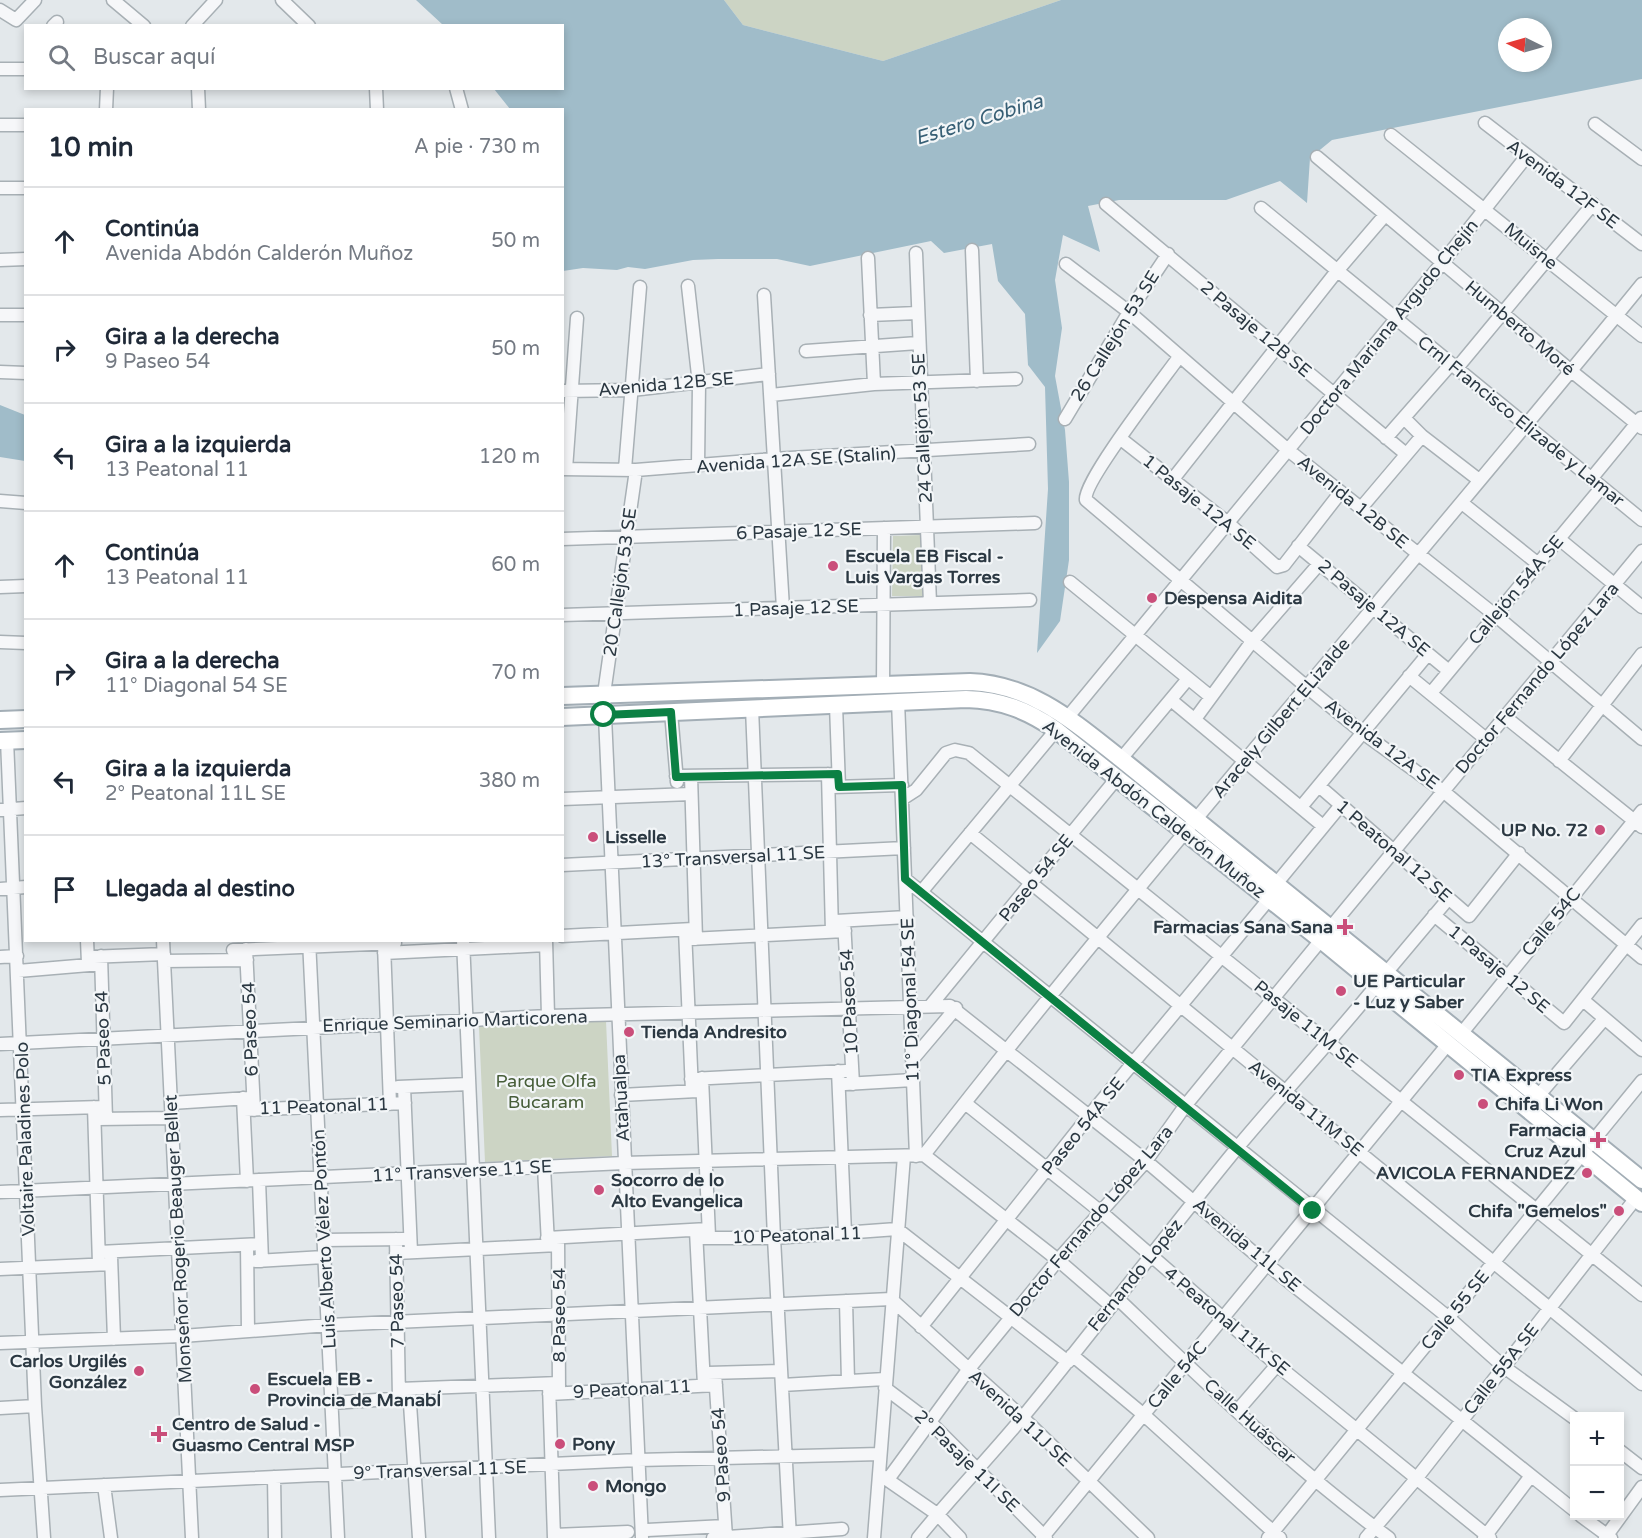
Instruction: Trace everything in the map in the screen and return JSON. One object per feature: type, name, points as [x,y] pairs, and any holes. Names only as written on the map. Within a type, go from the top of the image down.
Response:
[{"type":"main road","name":"Avenida Abdón Calderón Muñoz","points":[[564,696],[883,685],[995,684],[1030,695],[1117,778],[1185,832],[1272,892]]},
{"type":"main road","name":"Avenida Abdón Calderón Muñoz","points":[[564,717],[898,701],[991,700],[1061,724],[1121,759],[1196,819],[1272,892],[1321,934],[1381,979],[1454,1039],[1582,1154],[1639,1201]]},
{"type":"main road","points":[[0,720],[24,719]]},
{"type":"main road","points":[[3,741],[24,740]]},
{"type":"main road","name":"Avenida Abdón Calderón Muñoz","points":[[1454,1039],[1538,1096],[1642,1180]]},
{"type":"street","points":[[0,10],[16,20],[35,0]]},
{"type":"street","points":[[194,24],[216,0]]},
{"type":"street","points":[[282,0],[307,24]]},
{"type":"street","points":[[119,2],[142,24]]},
{"type":"street","points":[[0,69],[23,66]]},
{"type":"street","points":[[106,108],[107,90]]},
{"type":"street","points":[[198,90],[199,108]]},
{"type":"street","points":[[376,90],[377,108]]},
{"type":"street","points":[[457,90],[461,108]]},
{"type":"street","name":"Avenida 12F SE","points":[[1485,123],[1526,157],[1593,204],[1642,244]]},
{"type":"street","points":[[1595,124],[1642,159]]},
{"type":"street","points":[[0,125],[24,125]]},
{"type":"street","name":"Muisne","points":[[1391,135],[1642,336]]},
{"type":"street","name":"Humberto Moré","points":[[1317,157],[1570,370],[1640,423]]},
{"type":"street","name":"Doctora Mariana Argudo Chejín","points":[[922,891],[1397,318],[1526,157]]},
{"type":"street","points":[[0,188],[24,188]]},
{"type":"street","name":"2 Pasaje 12B SE","points":[[1106,204],[1406,454]]},
{"type":"street","points":[[1386,438],[1504,315],[1593,204]]},
{"type":"street","name":"Crnl Francisco Elizade y Lamar","points":[[1261,208],[1642,520]]},
{"type":"street","points":[[1173,480],[1336,271],[1385,215]]},
{"type":"street","points":[[972,250],[977,381]]},
{"type":"street","name":"24 Callejón 53 SE","points":[[916,253],[919,381],[928,526],[930,603]]},
{"type":"street","name":"26 Callejón 53 SE","points":[[1065,419],[1129,312],[1168,254]]},
{"type":"street","points":[[868,258],[874,384]]},
{"type":"street","points":[[0,260],[24,259]]},
{"type":"street","name":"Avenida 12B SE","points":[[1066,264],[1129,312],[1288,450],[1495,615],[1642,739]]},
{"type":"street","name":"Aracely Gilbert ELizalde","points":[[915,1156],[965,1103],[1245,759],[1308,688],[1371,608],[1462,503],[1642,284]]},
{"type":"street","points":[[688,286],[699,384],[698,465]]},
{"type":"street","name":"20 Callejón 53 SE","points":[[604,694],[627,536],[632,390],[640,287]]},
{"type":"street","points":[[764,296],[783,608]]},
{"type":"street","points":[[870,315],[917,313]]},
{"type":"street","points":[[0,315],[24,315]]},
{"type":"street","points":[[564,469],[566,392],[577,318]]},
{"type":"street","points":[[806,351],[918,343]]},
{"type":"street","points":[[1120,439],[1179,357]]},
{"type":"street","points":[[0,372],[24,373]]},
{"type":"street","name":"Avenida 12B SE","points":[[566,392],[632,390],[699,384],[769,374]]},
{"type":"street","points":[[771,395],[919,381],[1016,380]]},
{"type":"street","points":[[1404,418],[1422,436],[1479,480]]},
{"type":"street","points":[[1591,479],[1640,423]]},
{"type":"street","points":[[1360,508],[1422,436]]},
{"type":"street","name":"1 Pasaje 12A SE","points":[[1120,439],[1228,523],[1277,567],[1284,565],[1298,546]]},
{"type":"street","name":"Avenida 12A SE","points":[[1120,439],[1085,493],[1086,500],[1094,508],[1182,578],[1308,688],[1363,733],[1443,791],[1642,958]]},
{"type":"street","name":"Avenida 12A SE (Stalin)","points":[[564,469],[631,470],[1029,444]]},
{"type":"street","name":"Callejón 54A SE","points":[[1431,693],[1601,488]]},
{"type":"street","points":[[1298,546],[1340,493]]},
{"type":"street","points":[[0,501],[24,503]]},
{"type":"street","points":[[1462,503],[1537,563]]},
{"type":"street","name":"6 Pasaje 12 SE","points":[[564,538],[1035,523]]},
{"type":"street","points":[[883,685],[884,528]]},
{"type":"street","points":[[1558,538],[1642,608]]},
{"type":"street","name":"2 Pasaje 12A SE","points":[[1298,546],[1449,671]]},
{"type":"street","name":"Doctor Fernando López Lara","points":[[883,1476],[930,1422],[968,1370],[1058,1260],[1146,1161],[1185,1106],[1273,998],[1321,934],[1394,850],[1642,551]]},
{"type":"street","points":[[1195,719],[1253,640],[1319,564]]},
{"type":"street","points":[[1070,582],[1187,680],[1211,697]]},
{"type":"street","points":[[0,587],[24,586]]},
{"type":"street","name":"1 Pasaje 12 SE","points":[[564,615],[1030,600]]},
{"type":"street","points":[[0,642],[24,643]]},
{"type":"street","points":[[1301,807],[1428,654]]},
{"type":"street","points":[[1559,761],[1642,654]]},
{"type":"street","points":[[1409,676],[1486,739]]},
{"type":"street","points":[[1121,759],[1187,680]]},
{"type":"street","name":"Atahualpa","points":[[604,694],[638,1460],[644,1534]]},
{"type":"street","points":[[1171,700],[1245,759],[1323,826]]},
{"type":"street","name":"11° Diagonal 54 SE","points":[[874,1538],[883,1476],[880,1454],[897,1229],[915,1156],[898,701]]},
{"type":"street","name":"10 Paseo 54","points":[[837,705],[830,852],[849,1008],[853,1084]]},
{"type":"street","points":[[752,708],[774,1238],[790,1535]]},
{"type":"street","points":[[671,712],[678,794]]},
{"type":"street","points":[[1504,716],[1559,761],[1639,820]]},
{"type":"street","name":"Voltaire Paladines Polo","points":[[3,741],[5,809],[20,888],[17,956],[32,1342],[44,1538]]},
{"type":"street","name":"Pasaje 11M SE","points":[[902,799],[920,786],[946,753],[955,750],[969,753],[1642,1295]]},
{"type":"street","points":[[676,777],[833,774]]},
{"type":"street","name":"9 Paseo 54","points":[[692,776],[694,860],[688,1012],[706,1161],[699,1308],[721,1458],[718,1533]]},
{"type":"street","name":"Paseo 54 SE","points":[[931,1005],[1117,778]]},
{"type":"street","points":[[834,787],[902,785]]},
{"type":"street","name":"1 Peatonal 12 SE","points":[[1319,786],[1468,916],[1519,853]]},
{"type":"street","points":[[564,799],[692,794]]},
{"type":"street","name":"Paseo 54A SE","points":[[921,1327],[1341,805]]},
{"type":"street","points":[[5,809],[24,808]]},
{"type":"street","name":"Calle 54C","points":[[1044,1537],[1571,897],[1639,820]]},
{"type":"street","name":"Avenida 11M SE","points":[[970,832],[1642,1384]]},
{"type":"street","name":"13° Transversal 11 SE","points":[[564,865],[904,848]]},
{"type":"street","points":[[905,879],[1313,1211],[1449,1318],[1504,1367],[1570,1414]]},
{"type":"street","points":[[0,889],[20,888]]},
{"type":"street","name":"Fernando Lopéz","points":[[918,1538],[937,1514],[979,1470],[1113,1301],[1152,1257],[1194,1201],[1449,898]]},
{"type":"street","name":"1 Pasaje 12 SE","points":[[1434,915],[1564,1023],[1582,1000]]},
{"type":"street","points":[[564,936],[690,934],[762,936],[907,917]]},
{"type":"street","points":[[1642,926],[1582,1000],[1642,1050]]},
{"type":"street","name":"5 Paseo 54","points":[[88,942],[95,961],[104,1039],[97,1188],[114,1339]]},
{"type":"street","name":"Monseñor Rogerio Beauger Bellet","points":[[164,942],[192,1538]]},
{"type":"street","points":[[18,971],[95,961],[164,958],[309,944],[390,947],[546,943],[548,1016]]},
{"type":"street","name":"Luis Alberto Vélez Pontón","points":[[309,944],[338,1538]]},
{"type":"street","points":[[463,945],[489,1538]]},
{"type":"street","points":[[390,947],[387,1022],[390,1104]]},
{"type":"street","name":"6 Paseo 54","points":[[239,952],[250,1033],[248,1104],[253,1181],[262,1261]]},
{"type":"street","points":[[0,957],[17,956]]},
{"type":"street","points":[[910,1006],[931,1005],[956,1008]]},
{"type":"street","name":"Enrique Seminario Marticorena","points":[[0,1044],[250,1033],[387,1022],[910,1006]]},
{"type":"street","points":[[912,1060],[956,1008]]},
{"type":"street","name":"Avenida 11L SE","points":[[956,1008],[1006,1052],[1146,1161],[1268,1265],[1530,1477],[1570,1506]]},
{"type":"street","points":[[1538,1096],[1604,1019]]},
{"type":"street","name":"10 Paseo 54","points":[[838,1071],[844,1233]]},
{"type":"street","points":[[621,1095],[768,1074],[853,1071]]},
{"type":"street","points":[[838,1085],[913,1080]]},
{"type":"street","name":"Calle 55 SE","points":[[1273,1536],[1315,1479],[1405,1374],[1642,1081]]},
{"type":"street","name":"11 Peatonal 11","points":[[390,1087],[469,1084]]},
{"type":"street","name":"7 Paseo 54","points":[[404,1087],[411,1252]]},
{"type":"street","name":"11 Peatonal 11","points":[[171,1103],[317,1107],[405,1103]]},
{"type":"street","name":"4 Peatonal 11K SE","points":[[965,1103],[1101,1212],[1277,1365],[1487,1537]]},
{"type":"street","points":[[0,1110],[23,1109],[172,1118]]},
{"type":"street","name":"11° Transverse 11 SE","points":[[0,1192],[321,1176],[408,1175],[624,1163],[915,1156]]},
{"type":"street","name":"Calle Huáscar","points":[[915,1156],[1007,1220],[1113,1301],[1315,1479],[1389,1538]]},
{"type":"street","name":"8 Paseo 54","points":[[544,1167],[559,1315],[552,1465],[554,1537]]},
{"type":"street","name":"Calle 55A SE","points":[[1366,1538],[1416,1479],[1548,1307],[1591,1254],[1639,1201]]},
{"type":"street","points":[[897,1229],[1011,1318],[1070,1358],[1144,1415],[1273,1536]]},
{"type":"street","name":"10 Peatonal 11","points":[[396,1253],[476,1249],[629,1232],[774,1238],[897,1229]]},
{"type":"street","name":"7 Paseo 54","points":[[396,1239],[397,1322],[415,1471],[419,1538]]},
{"type":"street","points":[[324,1240],[411,1239]]},
{"type":"street","points":[[0,1269],[29,1268],[178,1248],[261,1244]]},
{"type":"street","points":[[247,1245],[248,1331]]},
{"type":"street","points":[[247,1262],[324,1257]]},
{"type":"street","points":[[0,1343],[182,1336],[329,1325],[891,1299]]},
{"type":"street","name":"Avenida 11J SE","points":[[891,1299],[1022,1417],[1148,1538]]},
{"type":"street","points":[[846,1301],[848,1381]]},
{"type":"street","points":[[1238,1410],[1277,1365]]},
{"type":"street","name":"9 Peatonal 11","points":[[332,1403],[404,1393],[483,1386],[635,1388],[781,1371]]},
{"type":"street","points":[[782,1385],[848,1381],[885,1384]]},
{"type":"street","name":"2° Pasaje 11I SE","points":[[885,1384],[930,1422],[1044,1537]]},
{"type":"street","points":[[0,1408],[35,1406]]},
{"type":"street","name":"9° Transversal 11 SE","points":[[0,1490],[638,1460],[880,1454]]},
{"type":"street","points":[[1624,1454],[1642,1468]]},
{"type":"street","points":[[883,1476],[937,1514],[960,1538]]},
{"type":"street","points":[[274,1477],[276,1538]]},
{"type":"street","points":[[1487,1537],[1530,1477]]},
{"type":"street","points":[[104,1485],[111,1538]]},
{"type":"street","points":[[1587,1520],[1608,1537],[1642,1487]]},
{"type":"street","points":[[644,1534],[790,1535],[842,1529]]},
{"type":"street","points":[[554,1537],[628,1532]]},
{"type":"green space","points":[[724,0],[1061,0],[883,61],[743,25]]},
{"type":"green space","points":[[923,535],[923,596],[892,596],[893,536]]},
{"type":"green space","name":"Parque Olfa Bucaram","points":[[606,1021],[612,1156],[485,1162],[479,1027]]},
{"type":"water","name":"Estero Cobina","points":[[416,0],[724,0],[743,25],[883,61],[1061,0],[1642,0],[1642,79],[1332,140],[1310,158],[1307,203],[1280,181],[1226,200],[1119,200],[1088,206],[1100,252],[1063,235],[1055,280],[1062,328],[1055,376],[1065,430],[1069,482],[1069,560],[1060,621],[1037,653],[1048,489],[1045,387],[1028,365],[1025,314],[998,281],[992,244],[944,253],[931,241],[810,266],[777,259],[718,259],[693,260],[645,269],[583,268],[564,271],[564,108],[509,108],[495,90],[564,90],[564,24],[442,24]]},
{"type":"water","points":[[0,405],[24,415],[24,461],[0,457]]},
{"type":"place","name":"Escuela EB Fiscal - Luis Vargas Torres","points":[[833,566]]},
{"type":"place","name":"Despensa Aidita","points":[[1152,598]]},
{"type":"place","name":"UP No. 72","points":[[1600,830]]},
{"type":"place","name":"Lisselle","points":[[593,837]]},
{"type":"place","name":"Farmacias Sana Sana","points":[[1345,927]]},
{"type":"place","name":"UE Particular - Luz y Saber","points":[[1341,991]]},
{"type":"place","name":"Tienda Andresito","points":[[629,1032]]},
{"type":"place","name":"TIA Express","points":[[1459,1075]]},
{"type":"place","name":"Chifa Li Won","points":[[1483,1104]]},
{"type":"place","name":"Farmacia Cruz Azul","points":[[1598,1140]]},
{"type":"place","name":"AVICOLA FERNANDEZ","points":[[1587,1173]]},
{"type":"place","name":"Socorro de lo Alto Evangelica","points":[[599,1190]]},
{"type":"place","name":"Chifa \"Gemelos\"","points":[[1619,1211]]},
{"type":"place","name":"Carlos Urgilés González","points":[[139,1371]]},
{"type":"place","name":"Escuela EB - Provincia de ManabÍ","points":[[255,1389]]},
{"type":"place","name":"Centro de Salud - Guasmo Central MSP","points":[[159,1434]]},
{"type":"place","name":"Pony","points":[[560,1444]]},
{"type":"place","name":"Mongo","points":[[593,1486]]},
{"type":"route","points":[[604,715],[671,712],[676,777],[838,774],[839,787],[902,785],[905,879],[1313,1211]]}]
